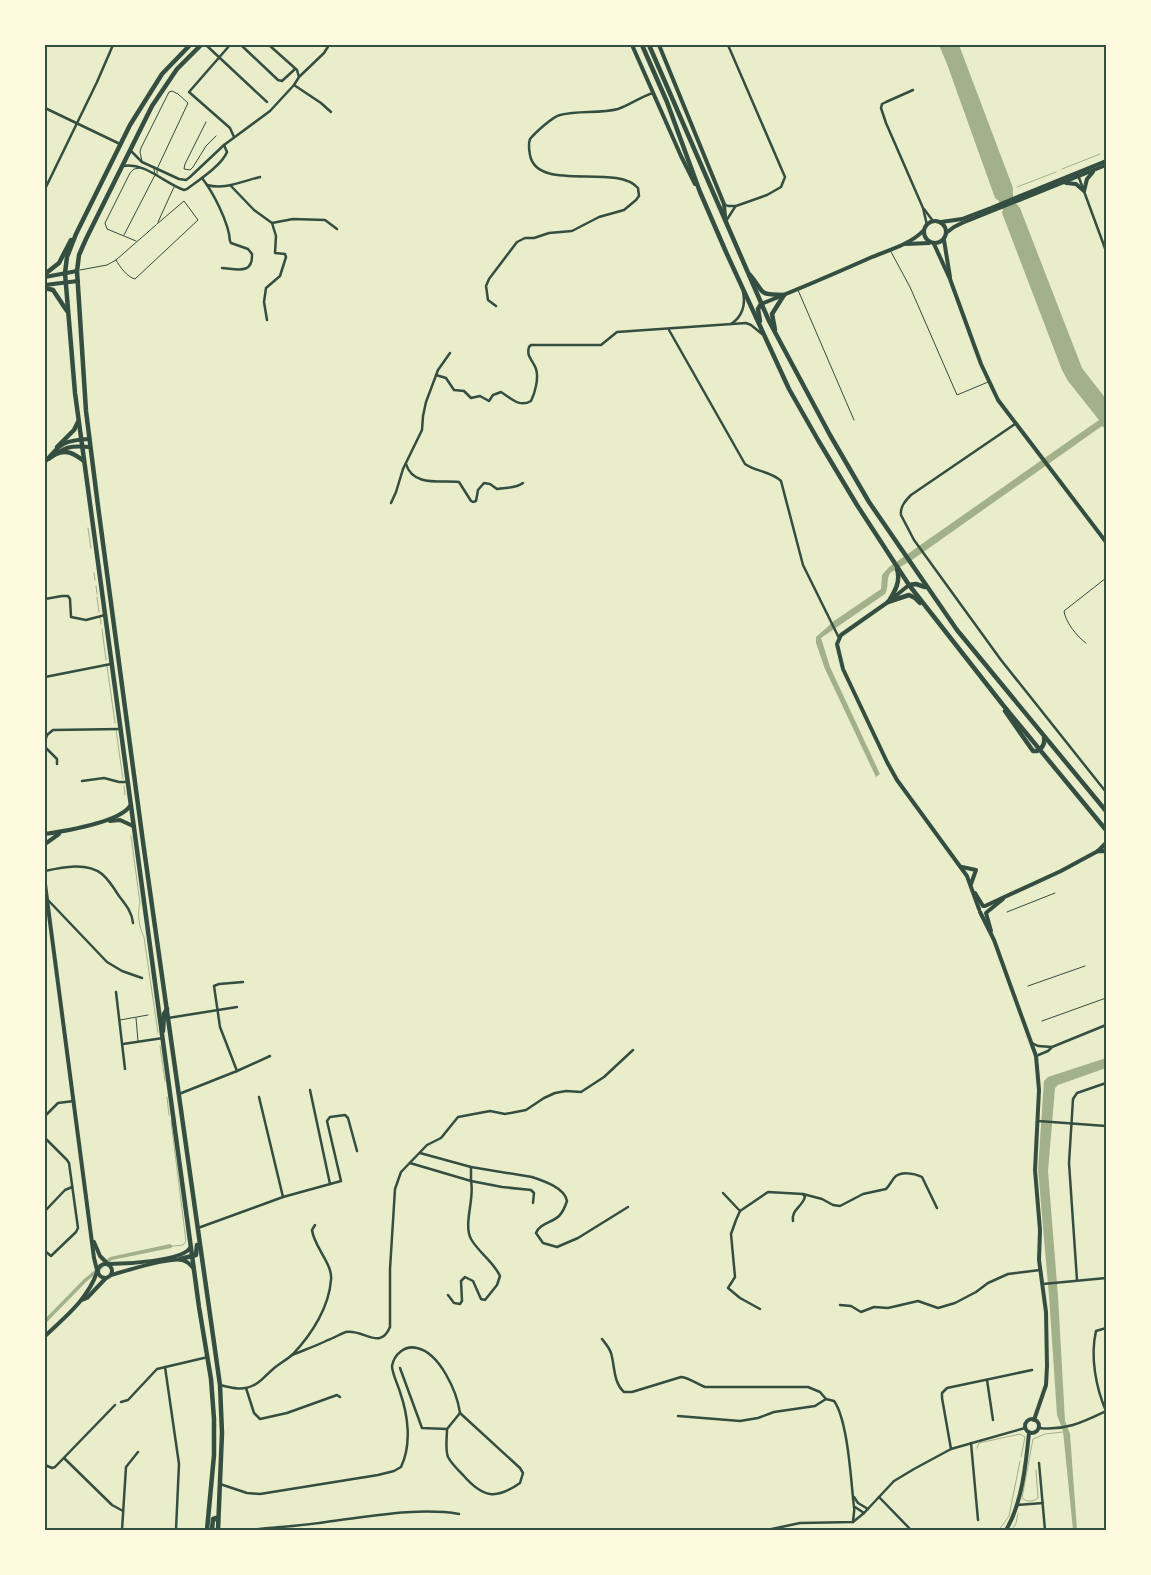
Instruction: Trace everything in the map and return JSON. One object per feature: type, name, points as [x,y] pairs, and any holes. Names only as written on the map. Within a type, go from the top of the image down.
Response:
[{"type":"main road","points":[[45,276],[59,263],[76,234],[130,126],[158,80],[190,45]]},
{"type":"main road","points":[[201,45],[177,69],[163,89],[129,149],[79,255],[77,271],[90,447],[138,805],[220,1384],[222,1433],[218,1530]]},
{"type":"main road","points":[[642,45],[667,102],[700,192],[741,287],[804,416],[857,505],[909,585],[1003,705],[1005,712],[1029,747],[1035,752],[1045,742],[1043,736]]},
{"type":"main road","points":[[649,45],[777,338],[868,502],[962,637],[1106,811]]},
{"type":"main road","points":[[76,234],[67,257],[65,273],[78,421],[111,664],[117,729],[127,782],[213,1399],[214,1445],[207,1530]]},
{"type":"main road","points":[[747,273],[752,276],[764,294],[784,295],[772,314],[777,338]]},
{"type":"main road","points":[[45,286],[53,290],[68,312]]},
{"type":"main road","points":[[761,304],[758,308],[758,318],[772,353]]},
{"type":"main road","points":[[56,447],[74,430],[78,421]]},
{"type":"main road","points":[[56,454],[62,451],[70,452],[84,461]]},
{"type":"main road","points":[[97,562],[105,561]]},
{"type":"main road","points":[[888,602],[897,588],[899,572],[896,566]]},
{"type":"main road","points":[[909,585],[920,584],[927,588]]},
{"type":"main road","points":[[888,602],[905,596],[912,596],[936,620]]},
{"type":"main road","points":[[1040,749],[1106,830]]},
{"type":"main road","points":[[133,826],[138,821],[138,805]]},
{"type":"main road","points":[[1098,851],[1106,851]]},
{"type":"main road","points":[[163,1038],[164,1014],[167,1009]]},
{"type":"main road","points":[[180,1259],[193,1257],[198,1250],[194,1204]]},
{"type":"main road","points":[[212,1530],[213,1519],[216,1518],[218,1521]]},
{"type":"street","points":[[45,189],[114,45]]},
{"type":"street","points":[[206,45],[267,102]]},
{"type":"street","points":[[230,45],[189,92],[230,128],[234,138]]},
{"type":"street","points":[[241,45],[278,80],[282,81],[296,69]]},
{"type":"street","points":[[269,45],[296,69],[299,77]]},
{"type":"street","points":[[129,149],[142,162],[179,179],[186,180],[224,145],[270,111],[299,77],[324,53],[329,45]]},
{"type":"street","points":[[632,45],[681,156],[700,192]]},
{"type":"street","points":[[659,45],[724,204],[725,222]]},
{"type":"street","points":[[724,204],[736,206],[775,191],[781,187],[785,177],[728,45]]},
{"type":"street","points":[[294,85],[331,112]]},
{"type":"street","points":[[913,90],[882,104],[881,108],[923,208],[927,225]]},
{"type":"street","points":[[496,306],[488,300],[486,286],[516,242],[549,233],[572,231],[599,218],[624,210],[633,204],[639,196],[638,188],[630,182],[609,178],[578,178],[538,170],[531,162],[530,139],[560,115],[618,109],[642,96],[653,93]]},
{"type":"street","points":[[45,108],[121,144]]},
{"type":"street","points":[[121,167],[129,165],[141,168],[174,186],[188,190],[227,154],[227,149],[224,145]]},
{"type":"street","points":[[1024,196],[1063,183],[1106,160]]},
{"type":"street","points":[[761,304],[798,290],[898,246],[916,237],[933,221],[962,219],[1106,165]]},
{"type":"street","points":[[1084,191],[1090,174],[1095,170]]},
{"type":"street","points":[[1078,175],[1106,251]]},
{"type":"street","points":[[208,185],[217,187],[260,177]]},
{"type":"street","points":[[202,178],[208,185],[225,220],[230,241],[248,249],[252,254],[250,266],[244,270],[222,268]]},
{"type":"street","points":[[1063,183],[1076,184],[1084,191]]},
{"type":"street","points":[[230,185],[254,210],[272,223],[276,236],[275,253],[285,254],[286,257],[280,276],[267,286],[265,292],[264,305],[267,320]]},
{"type":"street","points":[[725,222],[736,206]]},
{"type":"street","points":[[923,208],[933,221]]},
{"type":"street","points":[[946,233],[962,222],[991,209]]},
{"type":"street","points":[[272,223],[293,219],[325,220],[337,229]]},
{"type":"street","points":[[940,222],[945,227],[944,240],[950,279]]},
{"type":"street","points":[[924,230],[924,237],[932,244],[950,279],[988,382],[998,400],[1106,542]]},
{"type":"street","points":[[898,246],[932,244],[944,240]]},
{"type":"street","points":[[45,276],[77,271]]},
{"type":"street","points":[[45,286],[78,281]]},
{"type":"street","points":[[730,325],[738,319],[742,310],[744,298],[741,287]]},
{"type":"street","points":[[436,375],[446,378],[452,389],[464,391],[471,398],[480,396],[489,401],[493,395],[502,392],[515,402],[525,404],[531,401],[536,383],[536,368],[528,354],[531,345],[601,345],[617,332],[749,324],[763,335]]},
{"type":"street","points":[[669,330],[745,464],[754,470],[774,475],[781,481],[803,565],[838,638],[838,655],[843,669],[886,762],[960,866],[984,906],[994,940],[1036,1056],[1040,1121],[1035,1170],[1040,1230],[1040,1270],[1045,1283],[1047,1376],[1044,1394],[1034,1420]]},
{"type":"street","points":[[391,503],[422,430],[426,402],[439,366],[450,352]]},
{"type":"street","points":[[1015,424],[911,495],[905,501],[901,511],[904,521],[918,546],[1001,660],[1106,792]]},
{"type":"street","points":[[45,462],[56,447],[67,441],[89,439]]},
{"type":"street","points":[[45,462],[63,448],[90,447]]},
{"type":"street","points":[[406,464],[411,474],[420,479],[459,482],[471,501],[474,502],[476,501],[478,490],[484,483],[490,484],[496,490],[505,487],[515,488],[523,483]]},
{"type":"street","points":[[838,638],[909,585]]},
{"type":"street","points":[[45,599],[68,596],[72,617],[86,620],[104,615]]},
{"type":"street","points":[[45,677],[111,664]]},
{"type":"street","points":[[45,741],[47,735],[53,730],[117,729]]},
{"type":"street","points":[[45,747],[57,759],[57,764]]},
{"type":"street","points":[[82,781],[104,778],[127,782]]},
{"type":"street","points":[[103,822],[125,812],[130,806]]},
{"type":"street","points":[[45,834],[117,820],[133,826]]},
{"type":"street","points":[[45,844],[63,832]]},
{"type":"street","points":[[979,911],[984,906],[1048,877],[1098,851],[1106,843]]},
{"type":"street","points":[[960,866],[976,870],[972,887],[979,911],[994,940]]},
{"type":"street","points":[[45,871],[63,867],[80,867],[98,871],[108,879],[129,910],[133,923]]},
{"type":"street","points":[[45,884],[97,1271],[101,1277],[109,1276],[132,1268],[180,1259],[188,1263],[195,1272]]},
{"type":"street","points":[[979,911],[983,914],[1008,895]]},
{"type":"street","points":[[47,898],[107,962],[122,971],[142,978]]},
{"type":"street","points":[[237,1071],[220,1027],[215,989],[216,984],[243,982]]},
{"type":"street","points":[[116,992],[125,1069]]},
{"type":"street","points":[[168,1018],[237,1007]]},
{"type":"street","points":[[1036,1056],[1052,1047],[1106,1025]]},
{"type":"street","points":[[123,1044],[163,1038]]},
{"type":"street","points":[[1031,1043],[1038,1046],[1052,1047]]},
{"type":"street","points":[[220,1384],[236,1389],[246,1388],[258,1383],[271,1370],[292,1355],[347,1332],[358,1333],[371,1338],[382,1338],[387,1335],[390,1326],[390,1269],[395,1189],[401,1172],[432,1142],[441,1138],[458,1117],[490,1111],[505,1114],[526,1110],[555,1093],[566,1091],[581,1092],[597,1082],[633,1050]]},
{"type":"street","points":[[179,1094],[270,1056]]},
{"type":"street","points":[[1077,1280],[1069,1163],[1074,1096],[1077,1093],[1106,1083]]},
{"type":"street","points":[[310,1090],[330,1184]]},
{"type":"street","points":[[259,1097],[283,1197]]},
{"type":"street","points":[[45,1116],[58,1103],[74,1101]]},
{"type":"street","points":[[198,1228],[283,1197],[340,1181],[328,1119],[345,1115],[348,1118],[357,1151]]},
{"type":"street","points":[[1040,1121],[1106,1126]]},
{"type":"street","points":[[45,1138],[67,1160],[78,1231],[51,1256],[45,1251]]},
{"type":"street","points":[[420,1153],[471,1167],[532,1177],[542,1180],[563,1192],[567,1201],[564,1210],[554,1220],[539,1227],[536,1233],[543,1244],[550,1246],[557,1247],[578,1238],[628,1207]]},
{"type":"street","points":[[410,1163],[471,1181],[531,1190],[534,1193],[533,1203]]},
{"type":"street","points":[[1106,1163],[1106,1192]]},
{"type":"street","points":[[448,1295],[457,1305],[460,1304],[462,1301],[461,1281],[464,1277],[472,1281],[478,1296],[485,1300],[497,1285],[500,1276],[497,1268],[470,1238],[468,1222],[473,1188],[471,1167]]},
{"type":"street","points":[[760,1310],[728,1288],[734,1277],[731,1234],[740,1211],[768,1192],[803,1194],[840,1206],[863,1194],[886,1189],[896,1176],[918,1174],[922,1177],[937,1208]]},
{"type":"street","points":[[45,1211],[65,1190],[72,1187]]},
{"type":"street","points":[[723,1193],[740,1211]]},
{"type":"street","points":[[793,1222],[793,1215],[804,1201],[805,1197],[803,1194]]},
{"type":"street","points":[[292,1355],[321,1317],[328,1299],[332,1277],[327,1263],[313,1240],[312,1230],[315,1225]]},
{"type":"street","points":[[82,1300],[87,1298],[109,1276],[112,1268],[100,1256],[92,1240]]},
{"type":"street","points":[[45,1336],[82,1300],[93,1283],[100,1264],[134,1263],[180,1256],[189,1251],[192,1243]]},
{"type":"street","points":[[840,1306],[850,1306],[861,1312],[874,1307],[888,1308],[918,1301],[938,1308],[955,1303],[988,1283],[1008,1274],[1040,1270]]},
{"type":"street","points":[[1045,1283],[1106,1278]]},
{"type":"street","points":[[1039,1428],[1060,1429],[1106,1411],[1098,1389],[1094,1347],[1096,1331],[1106,1328]]},
{"type":"street","points":[[602,1339],[611,1354],[618,1387],[624,1392],[632,1392],[681,1377],[688,1378],[698,1385],[705,1387],[808,1387],[820,1392],[826,1399],[834,1401],[840,1412],[848,1452],[855,1507],[853,1522]]},
{"type":"street","points":[[220,1484],[247,1494],[260,1494],[378,1475],[401,1467],[406,1448],[407,1412],[392,1367],[397,1354],[404,1349],[414,1347],[422,1349],[440,1365],[452,1384],[460,1413],[520,1468],[522,1473],[520,1483],[502,1494],[493,1495],[482,1492],[467,1480],[449,1459],[447,1429],[460,1413]]},
{"type":"street","points":[[121,1402],[128,1400],[157,1369],[208,1357]]},
{"type":"street","points":[[165,1367],[179,1464],[176,1530]]},
{"type":"street","points":[[400,1368],[422,1428],[447,1429]]},
{"type":"street","points":[[951,1449],[942,1398],[942,1393],[947,1388],[1032,1370]]},
{"type":"street","points":[[987,1380],[993,1420]]},
{"type":"street","points":[[246,1388],[254,1413],[260,1419],[287,1413],[337,1395],[340,1397]]},
{"type":"street","points":[[678,1416],[740,1421],[774,1412],[815,1406],[826,1399]]},
{"type":"street","points":[[45,1465],[52,1468],[64,1458],[115,1405]]},
{"type":"street","points":[[1025,1428],[1027,1422],[1034,1420]]},
{"type":"street","points":[[1029,1433],[1036,1433],[1039,1428],[1038,1422],[1034,1420]]},
{"type":"street","points":[[1006,1530],[1017,1505],[1029,1433],[1025,1428]]},
{"type":"street","points":[[767,1530],[800,1523],[853,1522],[894,1481],[951,1449],[1025,1428]]},
{"type":"street","points":[[970,1443],[978,1520]]},
{"type":"street","points":[[122,1530],[126,1467],[138,1452]]},
{"type":"street","points":[[64,1458],[112,1505],[123,1512]]},
{"type":"street","points":[[1039,1463],[1045,1530]]},
{"type":"street","points":[[854,1496],[858,1503],[868,1509]]},
{"type":"street","points":[[879,1497],[911,1530]]},
{"type":"street","points":[[1017,1505],[1043,1503]]},
{"type":"street","points":[[855,1507],[864,1513]]},
{"type":"street","points":[[250,1530],[424,1512],[459,1514]]},
{"type":"lane","points":[[124,236],[156,176],[155,168],[188,104],[172,91],[169,92],[141,148],[142,162]]},
{"type":"lane","points":[[206,122],[184,169],[190,170],[193,167],[206,146],[216,136]]},
{"type":"lane","points":[[136,241],[107,229],[105,223],[130,173],[134,169],[141,168]]},
{"type":"lane","points":[[157,224],[174,186]]},
{"type":"lane","points":[[77,271],[107,265],[116,260],[184,201],[198,220],[135,279],[127,274],[116,260]]},
{"type":"lane","points":[[889,250],[910,287],[957,395],[988,382]]},
{"type":"lane","points":[[798,290],[854,420]]},
{"type":"lane","points":[[1086,643],[1081,640],[1065,617],[1064,610],[1106,578]]},
{"type":"lane","points":[[1007,912],[1056,893]]},
{"type":"lane","points":[[1028,986],[1086,966]]},
{"type":"lane","points":[[1042,1022],[1106,998]]},
{"type":"lane","points":[[119,1020],[148,1014]]},
{"type":"lane","points":[[136,1017],[138,1042]]},
{"type":"shaded area","points":[[939,45],[959,45],[1013,188],[1014,199],[1020,208],[1082,368],[1106,399],[1106,429],[1102,426],[912,560],[890,573],[885,594],[821,638],[830,667],[880,774],[876,777],[825,669],[816,643],[816,637],[834,621],[881,589],[882,575],[889,567],[1099,420],[1068,381],[1062,370],[1002,213],[1003,210],[999,201],[995,198]]},
{"type":"shaded area","points":[[1106,1058],[1106,1068],[1058,1085],[1055,1088],[1048,1171],[1065,1421],[1070,1434],[1077,1530],[1073,1530],[1063,1431],[1057,1415],[1038,1169],[1044,1081],[1048,1077]]},
{"type":"shaded area","points":[[170,1244],[173,1246],[171,1248],[112,1260],[86,1282],[45,1324],[45,1319],[83,1280],[110,1257]]},
{"type":"waterway","points":[[1062,169],[1100,154]]},
{"type":"waterway","points":[[1017,187],[1056,172]]},
{"type":"waterway","points":[[88,528],[91,548]]},
{"type":"waterway","points":[[94,573],[95,580]]},
{"type":"waterway","points":[[96,586],[97,594]]},
{"type":"waterway","points":[[97,597],[99,612]]},
{"type":"waterway","points":[[100,618],[101,624]]},
{"type":"waterway","points":[[102,629],[106,660]]},
{"type":"waterway","points":[[107,666],[115,723]]},
{"type":"waterway","points":[[116,730],[123,779]]},
{"type":"waterway","points":[[124,786],[125,795]]},
{"type":"waterway","points":[[131,836],[140,903],[139,920],[144,937],[158,1033]]},
{"type":"waterway","points":[[160,1046],[165,1081]]},
{"type":"waterway","points":[[167,1097],[169,1115]]},
{"type":"waterway","points":[[171,1121],[186,1241],[183,1245],[173,1246]]},
{"type":"waterway","points":[[1036,1470],[1038,1498],[1028,1501],[1022,1498],[1033,1439],[1045,1434],[1063,1432]]},
{"type":"waterway","points":[[977,1448],[979,1443],[1020,1434],[1025,1437],[1021,1457]]},
{"type":"waterway","points":[[999,1530],[1009,1516],[1020,1461]]},
{"type":"waterway","points":[[1012,1530],[1018,1514]]}]
